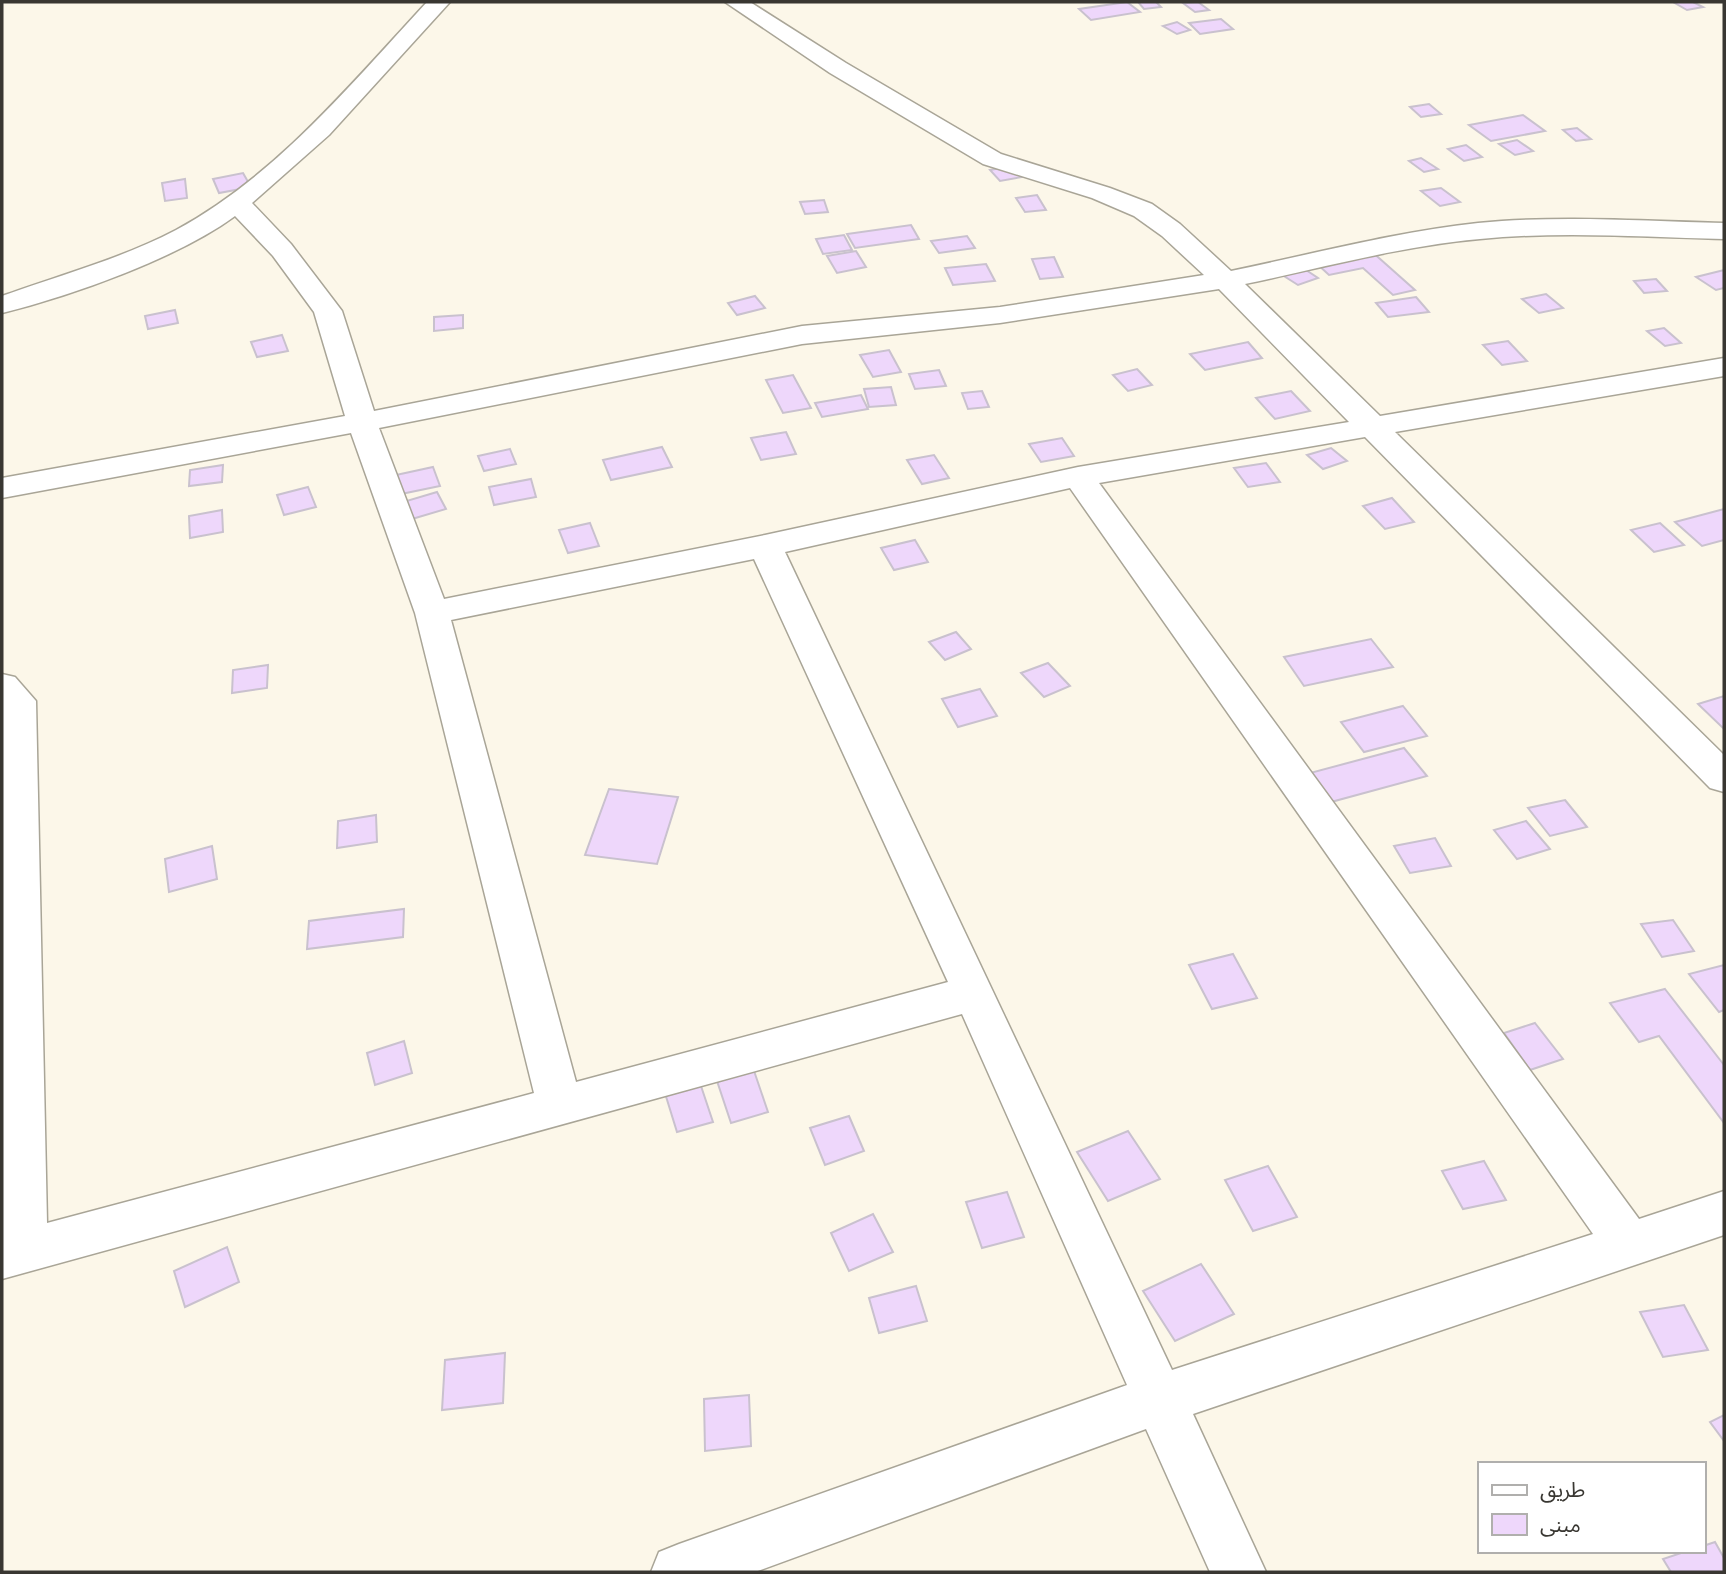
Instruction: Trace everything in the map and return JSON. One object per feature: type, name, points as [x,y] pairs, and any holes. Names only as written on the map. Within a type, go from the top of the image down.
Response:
[{"type":"street","points":[[2,305],[164,247],[237,203],[258,187],[373,74],[439,2]]},
{"type":"street","points":[[736,2],[838,68],[992,159],[1101,193],[1143,210],[1171,230],[1225,280],[1370,428],[1724,778]]},
{"type":"street","points":[[237,203],[282,250],[328,311],[362,422],[432,613],[559,1104]]},
{"type":"street","points":[[2,488],[362,422],[802,335],[1000,315],[1225,280],[1352,251],[1480,231],[1560,228],[1724,231]]},
{"type":"street","points":[[432,613],[765,546],[1078,477],[1724,367]]},
{"type":"street","points":[[1078,477],[1629,1245]]},
{"type":"street","points":[[765,546],[974,993],[1157,1400],[1238,1572]]},
{"type":"street","points":[[2,686],[18,701],[12,1254],[974,993]]},
{"type":"street","points":[[678,1572],[1157,1400],[1724,1213]]},
{"type":"building","points":[[1127,2],[1140,12],[1091,20],[1079,9]]},
{"type":"building","points":[[1138,2],[1156,2],[1161,7],[1144,9]]},
{"type":"building","points":[[1198,2],[1209,10],[1195,12],[1183,3]]},
{"type":"building","points":[[1673,2],[1693,2],[1703,7],[1687,10]]},
{"type":"building","points":[[1221,19],[1233,29],[1200,34],[1189,23]]},
{"type":"building","points":[[1177,22],[1190,30],[1177,34],[1163,26]]},
{"type":"building","points":[[1429,104],[1441,114],[1421,117],[1410,107]]},
{"type":"building","points":[[1523,115],[1545,131],[1491,141],[1469,125]]},
{"type":"building","points":[[1577,128],[1591,139],[1576,141],[1563,130]]},
{"type":"building","points":[[1517,140],[1533,151],[1515,155],[1499,144]]},
{"type":"building","points":[[1466,145],[1482,157],[1464,161],[1448,149]]},
{"type":"building","points":[[1421,158],[1438,169],[1424,172],[1409,161]]},
{"type":"building","points":[[1016,165],[1027,176],[1000,181],[990,170]]},
{"type":"building","points":[[243,173],[251,187],[219,193],[213,179]]},
{"type":"building","points":[[185,179],[187,198],[165,201],[162,183]]},
{"type":"building","points":[[1441,188],[1460,202],[1440,206],[1421,191]]},
{"type":"building","points":[[1037,195],[1046,210],[1025,212],[1016,198]]},
{"type":"building","points":[[824,200],[828,212],[805,214],[800,202]]},
{"type":"building","points":[[911,225],[919,239],[855,248],[847,234]]},
{"type":"building","points":[[844,235],[852,250],[823,254],[816,239]]},
{"type":"building","points":[[967,236],[975,248],[939,253],[931,241]]},
{"type":"building","points":[[1370,250],[1415,290],[1393,295],[1363,268],[1329,275],[1315,262]]},
{"type":"building","points":[[856,251],[866,267],[837,273],[827,256]]},
{"type":"building","points":[[1054,257],[1063,277],[1040,279],[1032,259]]},
{"type":"building","points":[[986,264],[995,281],[953,285],[945,268]]},
{"type":"building","points":[[1297,264],[1318,278],[1298,285],[1276,271]]},
{"type":"building","points":[[1724,270],[1724,288],[1716,290],[1696,277]]},
{"type":"building","points":[[1656,279],[1667,291],[1644,293],[1634,281]]},
{"type":"building","points":[[1546,294],[1563,308],[1539,313],[1522,299]]},
{"type":"building","points":[[755,296],[765,308],[737,315],[728,303]]},
{"type":"building","points":[[1416,297],[1429,312],[1388,317],[1376,303]]},
{"type":"building","points":[[175,310],[178,323],[148,329],[145,316]]},
{"type":"building","points":[[463,315],[463,328],[434,331],[434,317]]},
{"type":"building","points":[[1664,328],[1681,343],[1665,346],[1647,331]]},
{"type":"building","points":[[282,335],[288,351],[257,357],[251,342]]},
{"type":"building","points":[[1508,341],[1527,361],[1502,365],[1483,345]]},
{"type":"building","points":[[1248,342],[1262,358],[1205,370],[1190,354]]},
{"type":"building","points":[[889,350],[901,372],[873,377],[860,355]]},
{"type":"building","points":[[1137,369],[1152,385],[1128,391],[1113,375]]},
{"type":"building","points":[[939,370],[946,386],[915,389],[909,374]]},
{"type":"building","points":[[793,375],[811,408],[783,413],[766,380]]},
{"type":"building","points":[[891,387],[896,405],[869,407],[864,389]]},
{"type":"building","points":[[982,391],[989,407],[968,409],[962,393]]},
{"type":"building","points":[[1291,391],[1310,411],[1275,419],[1256,398]]},
{"type":"building","points":[[861,395],[868,409],[822,417],[815,403]]},
{"type":"building","points":[[786,432],[796,454],[761,460],[751,438]]},
{"type":"building","points":[[1062,438],[1074,456],[1041,462],[1029,444]]},
{"type":"building","points":[[662,447],[672,467],[611,480],[603,460]]},
{"type":"building","points":[[1331,448],[1347,461],[1323,469],[1307,455]]},
{"type":"building","points":[[510,449],[516,464],[484,471],[478,456]]},
{"type":"building","points":[[934,455],[949,478],[922,484],[907,460]]},
{"type":"building","points":[[1266,463],[1280,482],[1248,487],[1234,468]]},
{"type":"building","points":[[223,465],[222,482],[189,486],[190,470]]},
{"type":"building","points":[[433,467],[440,486],[401,494],[396,475]]},
{"type":"building","points":[[531,479],[536,497],[494,505],[489,487]]},
{"type":"building","points":[[308,487],[316,507],[284,515],[277,495]]},
{"type":"building","points":[[437,492],[446,509],[412,519],[403,502]]},
{"type":"building","points":[[1392,498],[1414,522],[1385,529],[1363,506]]},
{"type":"building","points":[[1724,509],[1724,540],[1702,546],[1675,522]]},
{"type":"building","points":[[222,510],[223,532],[190,538],[189,516]]},
{"type":"building","points":[[590,523],[599,546],[568,553],[559,530]]},
{"type":"building","points":[[1660,523],[1684,545],[1654,552],[1631,530]]},
{"type":"building","points":[[915,540],[928,562],[894,570],[881,548]]},
{"type":"building","points":[[956,632],[971,649],[945,660],[929,642]]},
{"type":"building","points":[[1371,639],[1393,667],[1304,686],[1284,657]]},
{"type":"building","points":[[1048,663],[1070,686],[1044,697],[1021,673]]},
{"type":"building","points":[[268,665],[267,688],[232,693],[233,670]]},
{"type":"building","points":[[980,689],[997,716],[958,727],[942,699]]},
{"type":"building","points":[[1724,696],[1724,729],[1698,704]]},
{"type":"building","points":[[1403,706],[1427,736],[1364,752],[1341,722]]},
{"type":"building","points":[[1404,748],[1427,776],[1331,802],[1310,773]]},
{"type":"building","points":[[609,789],[678,797],[657,864],[585,855]]},
{"type":"building","points":[[1565,800],[1587,827],[1550,836],[1528,808]]},
{"type":"building","points":[[376,815],[377,842],[337,848],[338,821]]},
{"type":"building","points":[[1526,821],[1550,849],[1517,859],[1494,830]]},
{"type":"building","points":[[1435,838],[1451,866],[1410,873],[1394,846]]},
{"type":"building","points":[[212,846],[217,879],[169,892],[165,859]]},
{"type":"building","points":[[404,909],[403,937],[307,949],[309,921]]},
{"type":"building","points":[[1673,920],[1694,951],[1662,957],[1641,924]]},
{"type":"building","points":[[1233,954],[1257,998],[1212,1009],[1189,965]]},
{"type":"building","points":[[1724,965],[1724,1010],[1719,1012],[1689,974]]},
{"type":"building","points":[[1665,989],[1724,1065],[1724,1123],[1659,1036],[1639,1042],[1610,1003]]},
{"type":"building","points":[[1535,1023],[1563,1059],[1530,1070],[1504,1033]]},
{"type":"building","points":[[404,1041],[412,1073],[375,1085],[367,1053]]},
{"type":"building","points":[[751,1062],[768,1112],[731,1123],[714,1072]]},
{"type":"building","points":[[699,1080],[713,1122],[677,1132],[664,1090]]},
{"type":"building","points":[[849,1116],[864,1151],[825,1165],[810,1128]]},
{"type":"building","points":[[1128,1131],[1160,1179],[1108,1201],[1077,1152]]},
{"type":"building","points":[[1484,1161],[1506,1200],[1463,1209],[1442,1171]]},
{"type":"building","points":[[1268,1166],[1297,1217],[1253,1231],[1225,1180]]},
{"type":"building","points":[[1007,1192],[1024,1237],[982,1248],[966,1202]]},
{"type":"building","points":[[873,1214],[893,1252],[849,1271],[831,1233]]},
{"type":"building","points":[[227,1247],[239,1282],[185,1307],[174,1271]]},
{"type":"building","points":[[1201,1264],[1234,1314],[1175,1341],[1143,1291]]},
{"type":"building","points":[[916,1286],[927,1321],[879,1333],[869,1298]]},
{"type":"building","points":[[1684,1305],[1708,1350],[1663,1357],[1640,1312]]},
{"type":"building","points":[[505,1353],[503,1403],[442,1410],[445,1360]]},
{"type":"building","points":[[749,1395],[751,1446],[705,1451],[704,1399]]},
{"type":"building","points":[[1724,1415],[1724,1441],[1710,1422]]},
{"type":"building","points":[[1715,1542],[1724,1558],[1724,1572],[1671,1572],[1663,1559],[1681,1553],[1705,1553],[1705,1545]]}]
